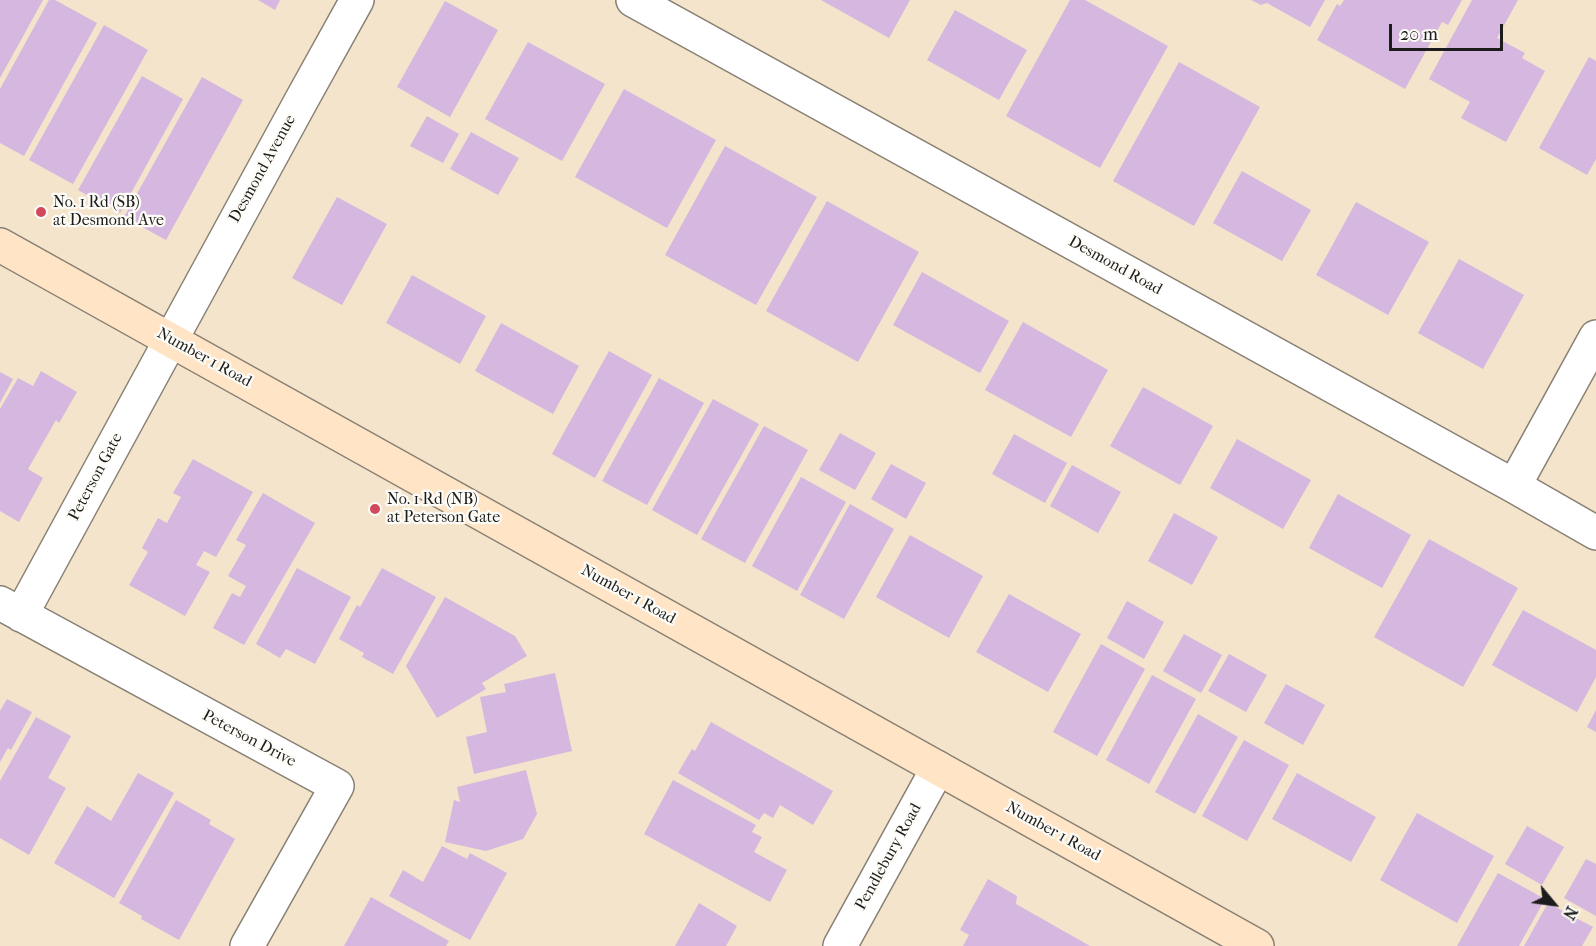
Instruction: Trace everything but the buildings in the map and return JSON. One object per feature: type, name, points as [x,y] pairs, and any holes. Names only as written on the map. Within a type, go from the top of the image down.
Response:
[{"type":"main road","name":"Number 1 Road","points":[[0,244],[1257,946]]},
{"type":"street","name":"Desmond Avenue","points":[[171,339],[357,0]]},
{"type":"street","name":"Desmond Road","points":[[633,0],[1514,486],[1596,534]]},
{"type":"street","points":[[1514,486],[1596,337]]},
{"type":"street","name":"Peterson Gate","points":[[11,609],[171,339]]},
{"type":"street","name":"Peterson Drive","points":[[11,609],[337,786],[247,946]]},
{"type":"street","name":"Pendlebury Road","points":[[840,946],[938,768]]},
{"type":"place","name":"No. 1 Rd (SB) at Desmond Ave","points":[[41,212]]},
{"type":"place","name":"No. 1 Rd (NB) at Peterson Gate","points":[[375,509]]}]
